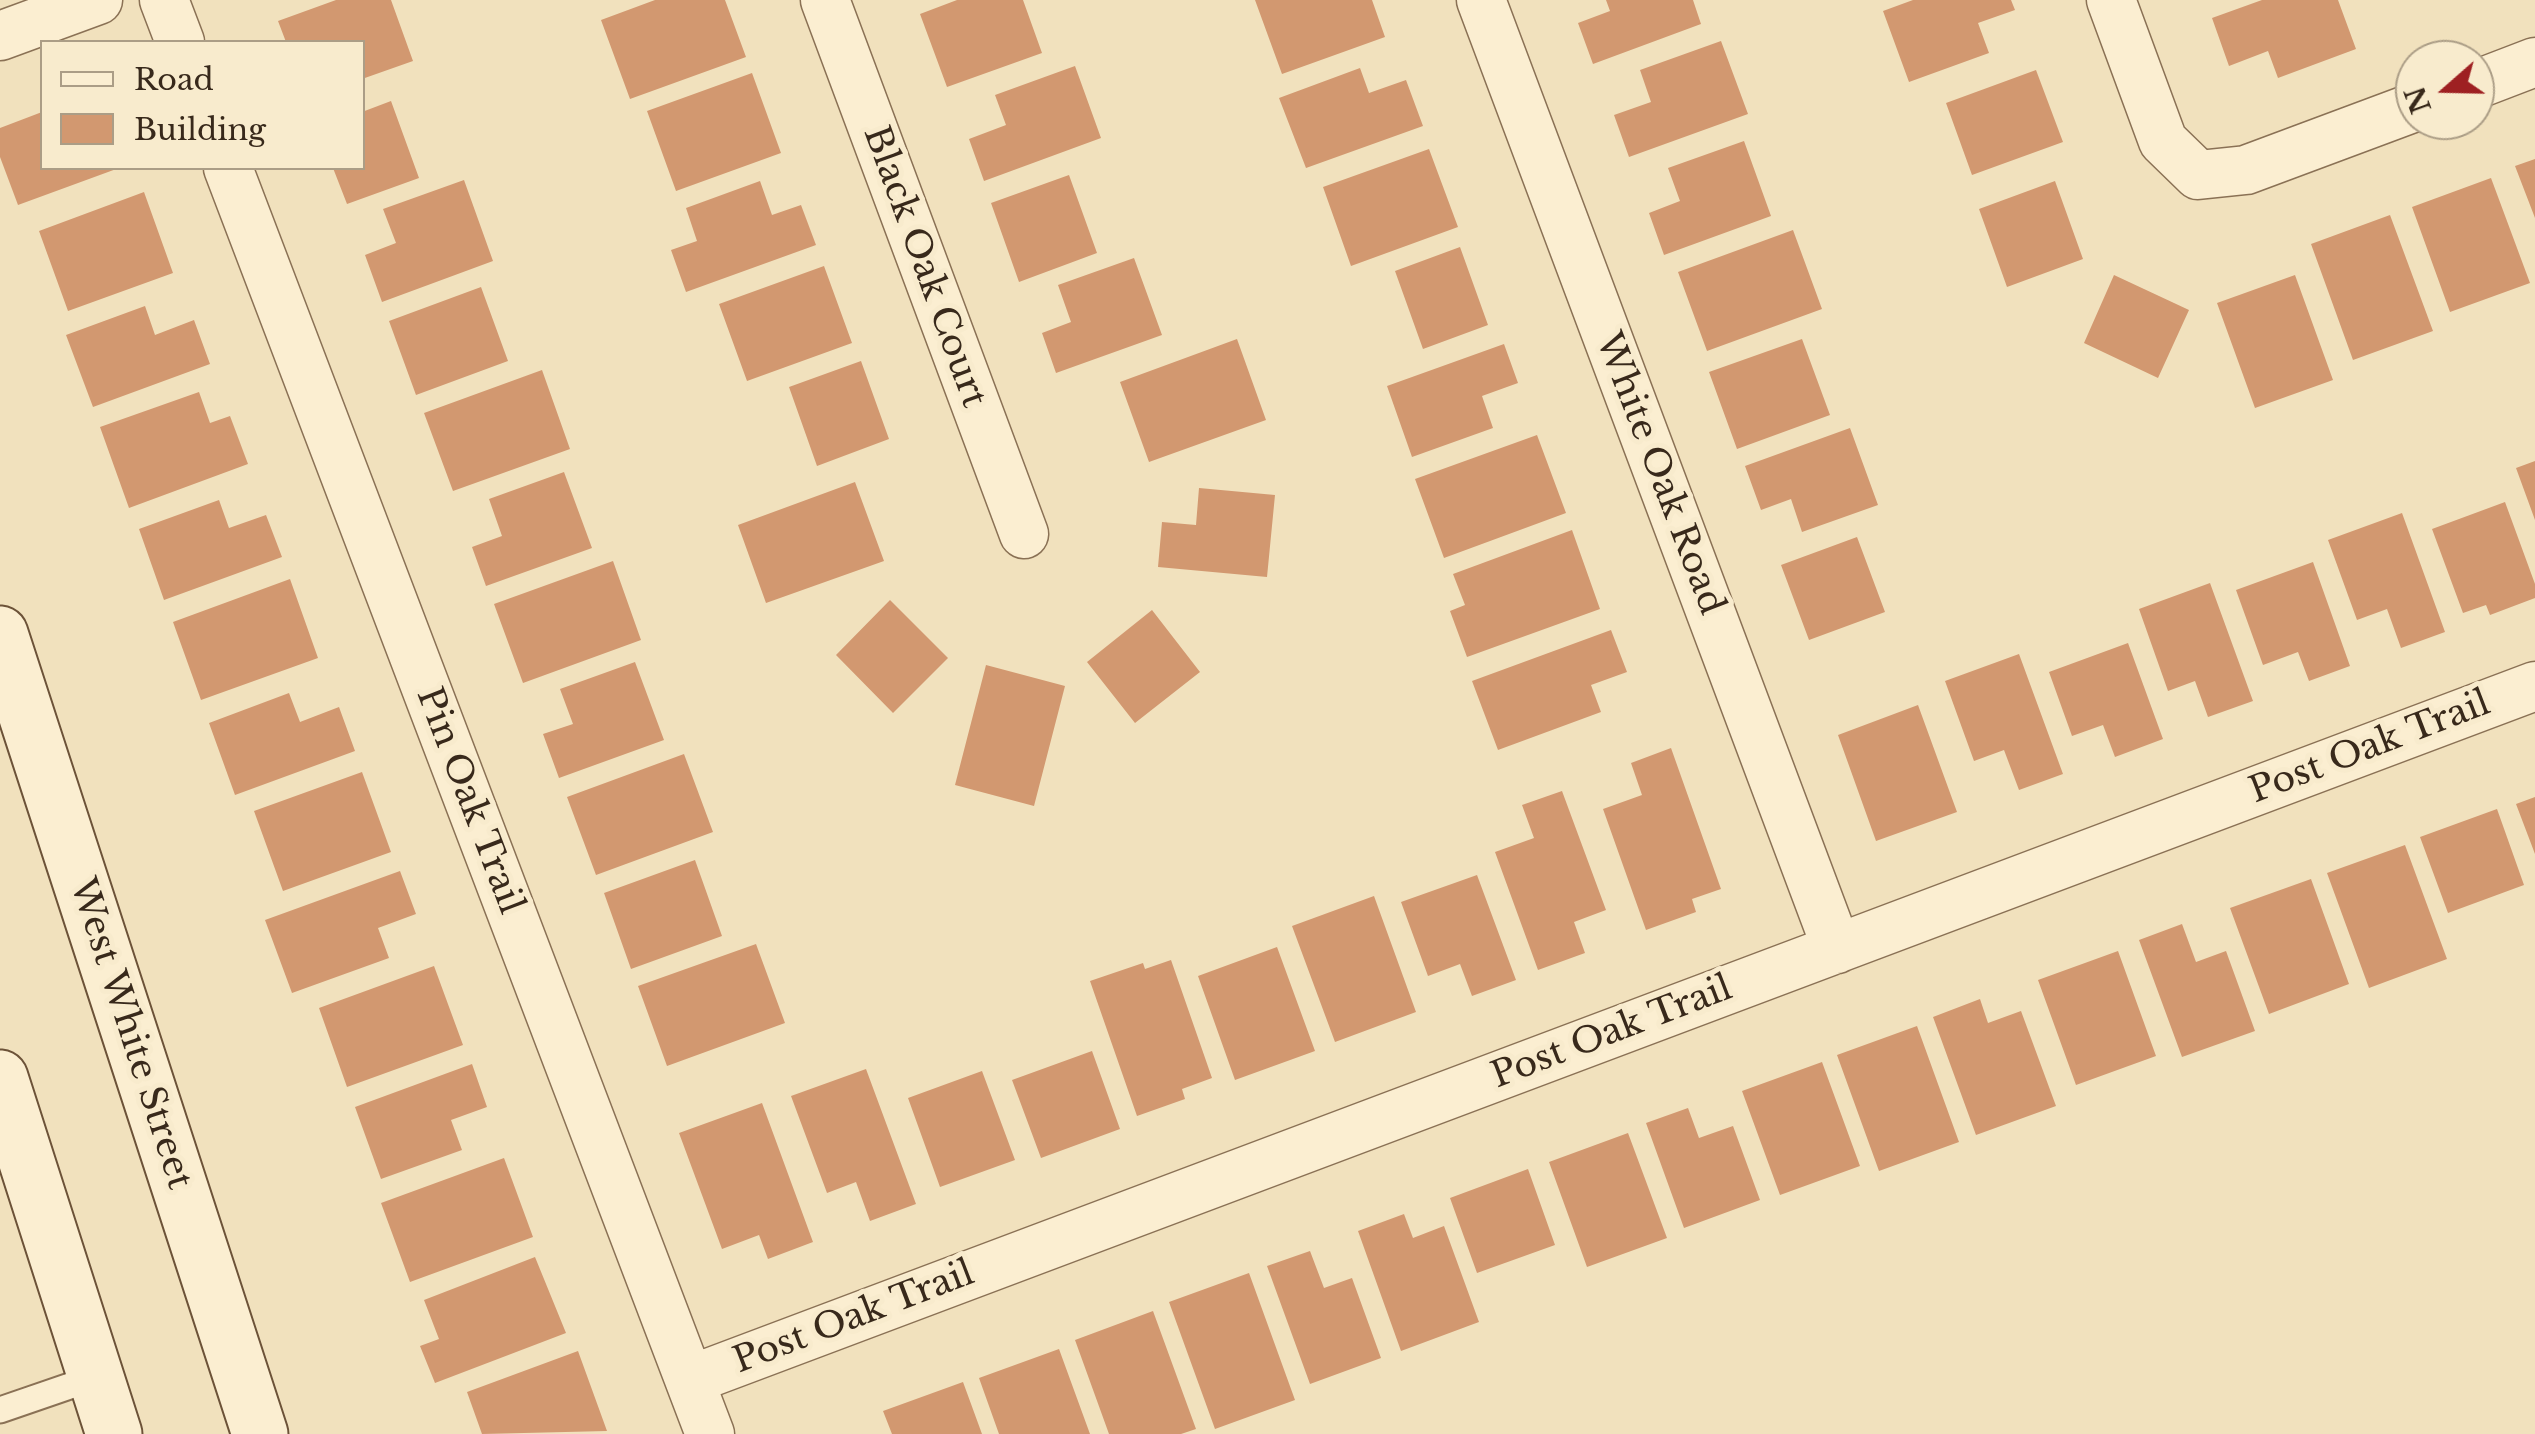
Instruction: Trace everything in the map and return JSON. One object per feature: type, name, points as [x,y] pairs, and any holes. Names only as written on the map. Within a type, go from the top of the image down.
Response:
[{"type":"main road","name":"West White Street","points":[[2,647],[260,1434]]},
{"type":"main road","points":[[0,1078],[114,1434]]},
{"type":"street","points":[[0,36],[98,0]]},
{"type":"street","points":[[164,0],[179,40]]},
{"type":"street","name":"Black Oak Court","points":[[825,0],[1024,534]]},
{"type":"street","name":"White Oak Road","points":[[1481,0],[1837,948]]},
{"type":"street","points":[[2111,0],[2163,141],[2198,174],[2246,170],[2395,114]]},
{"type":"street","points":[[2495,77],[2535,62]]},
{"type":"street","name":"Pin Oak Trail","points":[[229,170],[710,1434]]},
{"type":"street","name":"Post Oak Trail","points":[[690,1380],[2535,686]]},
{"type":"lane","points":[[0,1410],[96,1378]]},
{"type":"building","points":[[336,0],[391,0],[413,61],[365,78],[365,40],[285,40],[278,21]]},
{"type":"building","points":[[655,0],[725,0],[746,57],[630,99],[601,20]]},
{"type":"building","points":[[957,0],[1023,0],[1042,53],[947,87],[920,14]]},
{"type":"building","points":[[1255,0],[1372,0],[1385,37],[1282,74]]},
{"type":"building","points":[[1606,0],[1693,0],[1701,24],[1593,64],[1578,23],[1610,11]]},
{"type":"building","points":[[1913,0],[2011,0],[2015,10],[1978,23],[1989,53],[1909,82],[1883,11]]},
{"type":"building","points":[[2262,0],[2338,0],[2356,49],[2278,78],[2268,51],[2229,66],[2212,18]]},
{"type":"building","points":[[1721,41],[1748,114],[1629,157],[1614,115],[1651,102],[1640,70]]},
{"type":"building","points":[[1075,66],[1101,138],[984,181],[969,139],[1006,125],[995,95]]},
{"type":"building","points":[[1360,68],[1369,93],[1406,80],[1423,126],[1306,168],[1279,98]]},
{"type":"building","points":[[2036,70],[2063,142],[1972,175],[1946,103]]},
{"type":"building","points":[[752,73],[781,153],[676,191],[647,111]]},
{"type":"building","points":[[391,101],[419,178],[347,204],[334,170],[365,170],[365,111]]},
{"type":"building","points":[[40,113],[40,170],[114,170],[18,205],[0,157],[0,128]]},
{"type":"building","points":[[1744,141],[1771,216],[1664,255],[1649,213],[1680,201],[1668,168]]},
{"type":"building","points":[[1429,149],[1458,227],[1351,266],[1323,187]]},
{"type":"building","points":[[2535,159],[2535,218],[2515,166]]},
{"type":"building","points":[[1069,175],[1097,253],[1019,282],[991,203]]},
{"type":"building","points":[[2491,178],[2530,283],[2450,312],[2412,207]]},
{"type":"building","points":[[464,180],[493,261],[382,302],[365,255],[396,243],[383,209]]},
{"type":"building","points":[[760,181],[772,215],[801,205],[816,245],[686,292],[671,250],[697,241],[686,208]]},
{"type":"building","points":[[2055,181],[2083,259],[2007,287],[1979,209]]},
{"type":"building","points":[[144,192],[173,273],[68,311],[39,231]]},
{"type":"building","points":[[2390,215],[2433,331],[2353,360],[2311,244]]},
{"type":"building","points":[[1793,230],[1822,309],[1707,351],[1678,272]]},
{"type":"building","points":[[1460,247],[1488,325],[1423,349],[1395,271]]},
{"type":"building","points":[[1134,258],[1162,335],[1056,373],[1042,333],[1071,322],[1058,285]]},
{"type":"building","points":[[824,266],[852,343],[747,381],[719,304]]},
{"type":"building","points":[[2114,275],[2189,310],[2158,378],[2084,343]]},
{"type":"building","points":[[2295,275],[2333,380],[2255,408],[2217,303]]},
{"type":"building","points":[[481,287],[508,361],[416,395],[389,321]]},
{"type":"building","points":[[145,306],[155,335],[194,320],[210,364],[93,407],[66,335]]},
{"type":"building","points":[[1237,339],[1266,420],[1149,462],[1120,382]]},
{"type":"building","points":[[1802,339],[1830,415],[1737,449],[1709,372]]},
{"type":"building","points":[[1504,344],[1518,383],[1482,396],[1493,428],[1412,457],[1387,386]]},
{"type":"building","points":[[861,361],[889,439],[817,466],[789,387]]},
{"type":"building","points":[[542,370],[570,449],[453,491],[424,413]]},
{"type":"building","points":[[199,392],[210,423],[230,416],[248,464],[129,508],[100,427]]},
{"type":"building","points":[[1850,428],[1878,505],[1802,532],[1791,499],[1761,510],[1745,466]]},
{"type":"building","points":[[1537,435],[1566,513],[1444,558],[1415,479]]},
{"type":"building","points":[[2535,461],[2535,520],[2516,468]]},
{"type":"building","points":[[564,472],[592,548],[486,586],[472,547],[502,536],[489,499]]},
{"type":"building","points":[[855,482],[884,561],[766,603],[738,525]]},
{"type":"building","points":[[1199,488],[1275,495],[1267,577],[1158,567],[1162,522],[1196,525]]},
{"type":"building","points":[[219,500],[229,528],[266,515],[282,557],[164,600],[139,529]]},
{"type":"building","points":[[2505,502],[2535,584],[2535,598],[2490,615],[2486,605],[2463,613],[2432,529]]},
{"type":"building","points":[[2402,513],[2445,632],[2401,648],[2387,609],[2357,620],[2328,540]]},
{"type":"building","points":[[1572,530],[1600,609],[1467,657],[1450,611],[1465,605],[1453,574]]},
{"type":"building","points":[[1857,537],[1885,612],[1809,640],[1781,565]]},
{"type":"building","points":[[613,561],[641,640],[523,683],[494,604]]},
{"type":"building","points":[[2313,562],[2350,666],[2309,681],[2298,652],[2263,665],[2236,590]]},
{"type":"building","points":[[290,579],[318,658],[201,700],[173,622]]},
{"type":"building","points":[[2210,583],[2253,701],[2208,717],[2195,681],[2168,691],[2139,609]]},
{"type":"building","points":[[890,600],[948,658],[893,713],[836,655]]},
{"type":"building","points":[[1152,610],[1200,672],[1135,723],[1087,662]]},
{"type":"building","points":[[1611,630],[1627,672],[1591,685],[1601,712],[1498,750],[1472,681]]},
{"type":"building","points":[[2128,643],[2163,739],[2115,757],[2103,725],[2072,736],[2049,672]]},
{"type":"building","points":[[2019,654],[2063,774],[2019,790],[2004,750],[1974,761],[1945,681]]},
{"type":"building","points":[[635,662],[664,740],[559,778],[543,734],[573,724],[560,689]]},
{"type":"building","points":[[986,665],[1065,686],[1034,806],[955,785]]},
{"type":"building","points":[[289,693],[300,722],[339,707],[355,751],[235,795],[209,723]]},
{"type":"building","points":[[1918,705],[1957,812],[1876,841],[1838,735]]},
{"type":"building","points":[[1671,748],[1721,889],[1692,899],[1696,912],[1646,930],[1603,809],[1642,795],[1631,763]]},
{"type":"building","points":[[684,754],[713,832],[596,875],[567,797]]},
{"type":"building","points":[[362,772],[391,852],[283,891],[254,811]]},
{"type":"building","points":[[1562,791],[1606,910],[1574,922],[1585,953],[1538,970],[1495,852],[1534,838],[1522,805]]},
{"type":"building","points":[[2535,797],[2535,854],[2516,804]]},
{"type":"building","points":[[2497,809],[2524,885],[2448,913],[2420,837]]},
{"type":"building","points":[[2405,845],[2447,959],[2369,988],[2327,873]]},
{"type":"building","points":[[695,860],[722,936],[631,969],[604,893]]},
{"type":"building","points":[[400,871],[416,914],[378,928],[389,958],[292,993],[265,920]]},
{"type":"building","points":[[1477,875],[1516,980],[1472,996],[1460,964],[1428,976],[1401,902]]},
{"type":"building","points":[[2311,879],[2349,984],[2269,1014],[2230,908]]},
{"type":"building","points":[[1374,896],[1416,1012],[1335,1042],[1292,926]]},
{"type":"building","points":[[2182,924],[2196,962],[2226,951],[2255,1031],[2182,1057],[2139,940]]},
{"type":"building","points":[[756,944],[785,1023],[667,1066],[638,986]]},
{"type":"building","points":[[1277,947],[1315,1051],[1235,1080],[1198,976]]},
{"type":"building","points":[[2118,951],[2156,1056],[2076,1085],[2038,980]]},
{"type":"building","points":[[1171,960],[1212,1078],[1182,1089],[1185,1099],[1137,1116],[1090,981],[1143,963],[1145,969]]},
{"type":"building","points":[[434,966],[463,1045],[347,1087],[319,1008]]},
{"type":"building","points":[[1980,999],[1988,1023],[2021,1011],[2056,1106],[1976,1135],[1933,1017]]},
{"type":"building","points":[[1917,1026],[1959,1142],[1879,1171],[1837,1055]]},
{"type":"building","points":[[1092,1051],[1120,1129],[1041,1158],[1012,1080]]},
{"type":"building","points":[[1822,1062],[1860,1166],[1780,1195],[1742,1091]]},
{"type":"building","points":[[472,1064],[487,1107],[451,1120],[462,1150],[381,1179],[355,1107]]},
{"type":"building","points":[[866,1069],[916,1204],[870,1221],[856,1182],[827,1193],[791,1096]]},
{"type":"building","points":[[982,1071],[1015,1160],[940,1187],[908,1098]]},
{"type":"building","points":[[762,1103],[813,1242],[768,1259],[759,1235],[722,1249],[679,1133]]},
{"type":"building","points":[[1688,1108],[1699,1138],[1733,1126],[1760,1200],[1684,1228],[1646,1123]]},
{"type":"building","points":[[1628,1133],[1667,1238],[1587,1267],[1549,1162]]},
{"type":"building","points":[[504,1158],[533,1237],[410,1282],[381,1203]]},
{"type":"building","points":[[1528,1169],[1555,1245],[1477,1273],[1450,1198]]},
{"type":"building","points":[[1404,1214],[1413,1238],[1444,1226],[1479,1322],[1401,1351],[1358,1231]]},
{"type":"building","points":[[1310,1251],[1324,1288],[1352,1278],[1381,1358],[1310,1384],[1267,1266]]},
{"type":"building","points":[[535,1257],[566,1333],[435,1383],[420,1346],[439,1339],[424,1300]]},
{"type":"building","points":[[1249,1273],[1295,1400],[1215,1429],[1169,1302]]},
{"type":"building","points":[[1153,1311],[1196,1429],[1181,1434],[1109,1434],[1075,1340]]},
{"type":"building","points":[[1059,1349],[1090,1434],[999,1434],[979,1378]]},
{"type":"building","points":[[578,1351],[607,1431],[482,1434],[467,1392]]},
{"type":"building","points":[[963,1382],[982,1434],[892,1434],[883,1411]]}]
